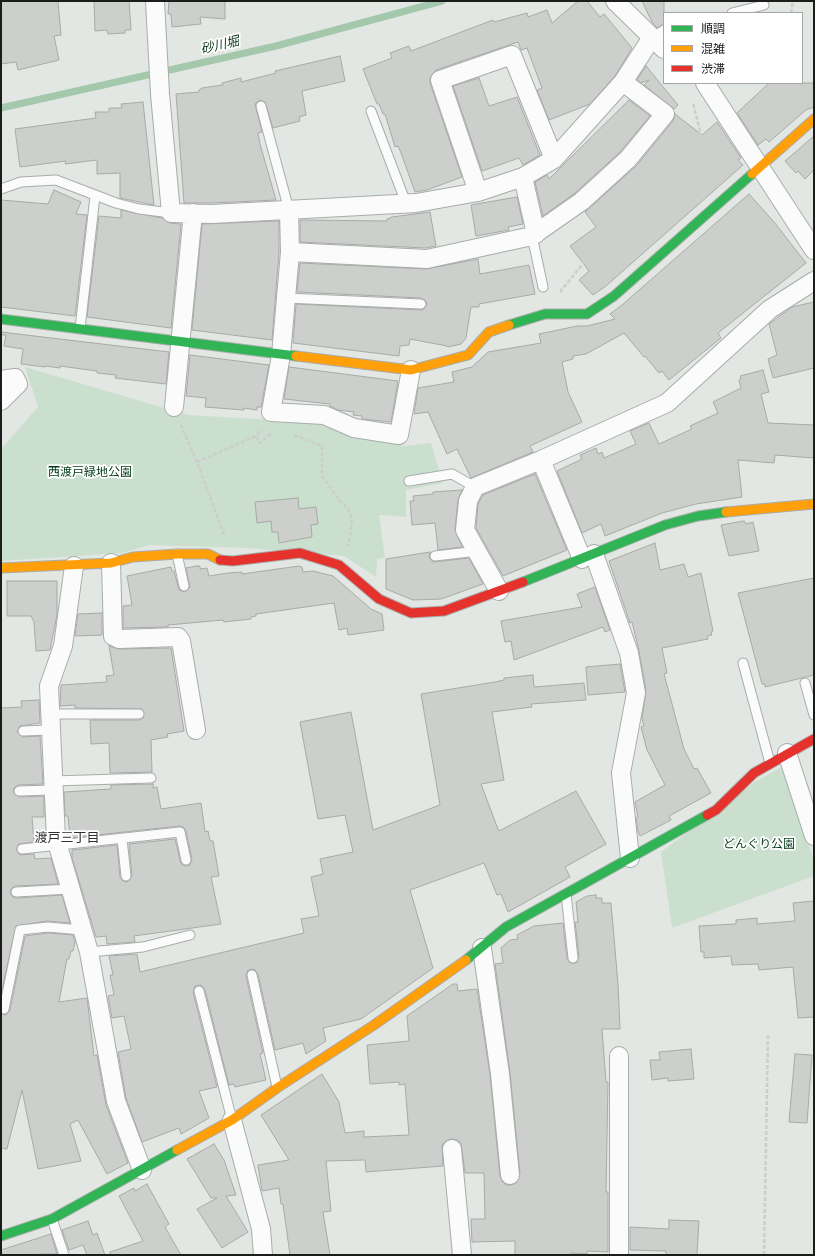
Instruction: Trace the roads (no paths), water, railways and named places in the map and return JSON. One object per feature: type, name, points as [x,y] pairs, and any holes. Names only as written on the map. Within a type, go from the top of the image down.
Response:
[{"type":"street","points":[[155,1],[160,94],[171,213],[289,210],[406,203],[478,192],[523,176],[554,159],[660,39],[615,1]]},
{"type":"street","points":[[478,192],[440,80],[512,55],[554,159]]},
{"type":"street","points":[[290,252],[427,259],[534,235],[582,201],[628,159],[665,114],[623,82]]},
{"type":"street","points":[[706,84],[735,127],[759,168],[814,250]]},
{"type":"street","points":[[1,319],[411,370],[468,355],[489,332],[545,314],[587,314],[614,296],[814,119]]},
{"type":"street","points":[[523,176],[534,235]]},
{"type":"street","points":[[289,210],[290,252],[281,355],[271,412],[324,415],[354,428],[399,435],[411,370]]},
{"type":"street","points":[[174,407],[179,341],[193,213]]},
{"type":"street","points":[[499,591],[465,530],[468,500],[475,486],[541,460],[667,403],[770,309],[814,281]]},
{"type":"street","points":[[1,380],[15,378],[18,384],[1,401]]},
{"type":"street","points":[[541,460],[588,556],[629,653],[636,693],[621,773],[630,858]]},
{"type":"street","points":[[1,568],[74,566],[111,563],[133,557],[177,554],[208,554],[219,560],[233,561],[300,553],[339,565],[379,599],[411,612],[444,611],[499,591],[665,525],[698,516],[743,509],[814,504]]},
{"type":"street","points":[[111,563],[113,636],[119,640],[178,637],[181,641],[196,730]]},
{"type":"street","points":[[74,566],[63,646],[50,686],[50,722],[57,846],[81,930],[89,952],[116,1101],[142,1170]]},
{"type":"street","points":[[1,1236],[52,1219],[232,1120],[277,1088],[374,1025],[482,948],[506,927],[716,810],[754,773],[814,739]]},
{"type":"street","points":[[787,753],[814,836]]},
{"type":"street","points":[[482,948],[500,1074],[510,1174]]},
{"type":"street","points":[[619,1056],[619,1255]]},
{"type":"street","points":[[232,1120],[261,1229],[263,1255]]},
{"type":"street","points":[[452,1150],[462,1255]]},
{"type":"lane","points":[[736,12],[764,5]]},
{"type":"lane","points":[[261,106],[289,210]]},
{"type":"lane","points":[[371,111],[406,203]]},
{"type":"lane","points":[[1,189],[21,182],[56,180],[95,196],[139,209],[171,213]]},
{"type":"lane","points":[[80,329],[95,196]]},
{"type":"lane","points":[[534,235],[543,286]]},
{"type":"lane","points":[[286,298],[421,304]]},
{"type":"lane","points":[[409,481],[452,474],[475,486]]},
{"type":"lane","points":[[435,556],[478,551]]},
{"type":"lane","points":[[177,554],[184,586]]},
{"type":"lane","points":[[743,663],[770,763]]},
{"type":"lane","points":[[805,683],[814,715]]},
{"type":"lane","points":[[23,730],[50,722],[139,714]]},
{"type":"lane","points":[[19,791],[53,785],[151,778]]},
{"type":"lane","points":[[22,848],[57,846],[180,832],[186,860]]},
{"type":"lane","points":[[122,838],[126,876]]},
{"type":"lane","points":[[16,892],[70,889]]},
{"type":"lane","points":[[566,893],[573,958]]},
{"type":"lane","points":[[4,1009],[20,930],[48,927],[81,930]]},
{"type":"lane","points":[[89,952],[142,947],[190,935]]},
{"type":"lane","points":[[252,975],[277,1088]]},
{"type":"lane","points":[[200,991],[232,1120]]},
{"type":"lane","points":[[52,1219],[64,1255]]},
{"type":"waterway","name":"砂川堀","points":[[1,108],[276,46],[442,1]]},
{"type":"district","name":"渡戸三丁目","points":[[67,839]]},
{"type":"park label","name":"西渡戸緑地公園","points":[[90,473]]},
{"type":"park label","name":"どんぐり公園","points":[[759,845]]}]
